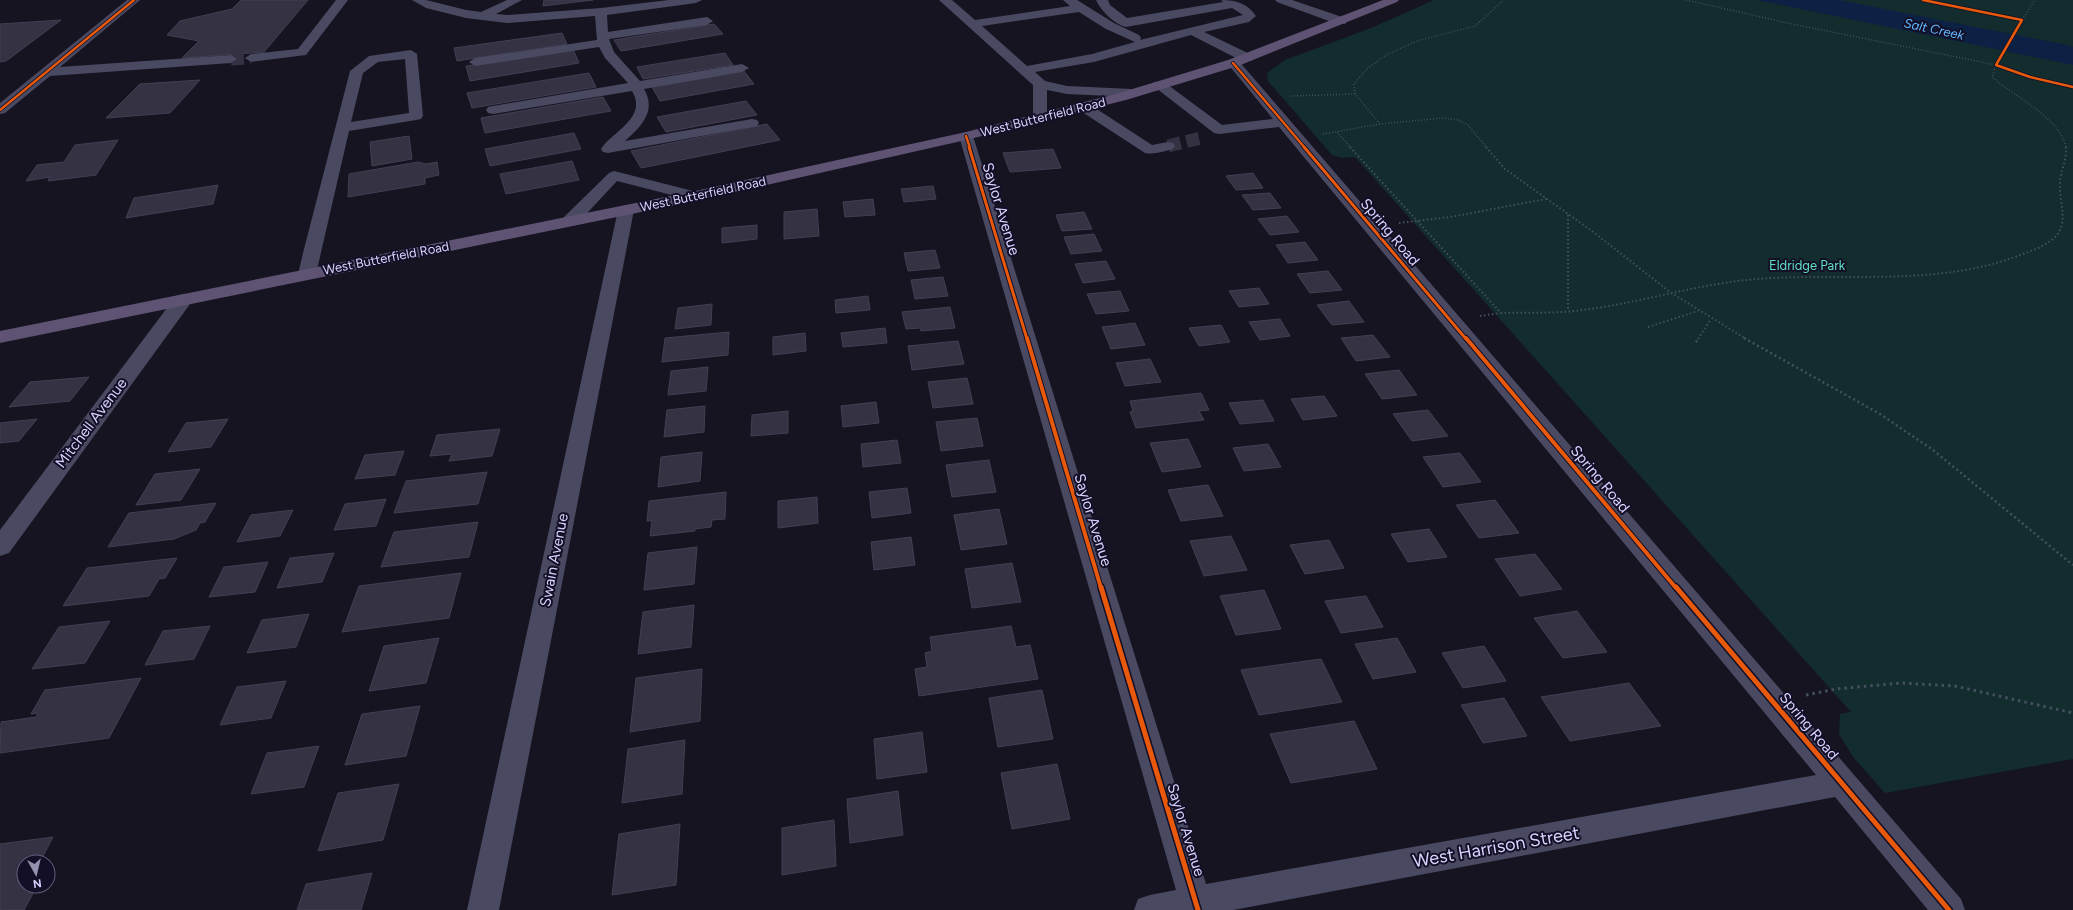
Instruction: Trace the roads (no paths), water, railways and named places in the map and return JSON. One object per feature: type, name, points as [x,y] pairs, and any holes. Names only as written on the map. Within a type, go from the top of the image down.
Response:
[{"type":"main road","name":"West Butterfield Road","points":[[0,337],[696,196],[966,136],[1132,94],[1233,63],[1393,0]]},
{"type":"street","points":[[0,110],[134,0]]},
{"type":"street","points":[[251,58],[302,52],[342,0]]},
{"type":"street","points":[[418,0],[426,5],[438,8],[507,19],[601,12],[668,5],[696,0]]},
{"type":"street","points":[[438,8],[462,0]]},
{"type":"street","points":[[483,16],[516,0]]},
{"type":"street","points":[[945,0],[1026,70],[1040,84],[1067,90],[1132,94]]},
{"type":"street","points":[[1069,0],[1110,26],[1145,43]]},
{"type":"street","points":[[1102,0],[1105,7],[1124,22],[1172,35]]},
{"type":"street","points":[[1281,0],[1341,21]]},
{"type":"street","points":[[1026,70],[1094,58],[1172,35],[1245,19],[1250,16],[1230,2],[1124,22]]},
{"type":"street","points":[[973,24],[1080,8]]},
{"type":"street","points":[[1142,19],[1152,8]]},
{"type":"street","points":[[601,12],[605,46],[612,57],[638,86],[643,98],[643,111],[635,125],[608,149]]},
{"type":"street","points":[[475,62],[707,21]]},
{"type":"street","points":[[1191,30],[1247,58]]},
{"type":"street","points":[[307,274],[342,128],[357,71],[374,59],[411,54],[416,116],[342,128]]},
{"type":"street","points":[[46,72],[231,59]]},
{"type":"street","name":"Spring Road","points":[[1233,63],[1948,910]]},
{"type":"street","points":[[493,110],[742,68]]},
{"type":"street","points":[[1040,84],[1040,118]]},
{"type":"street","points":[[1159,85],[1219,130]]},
{"type":"street","points":[[1084,107],[1150,150],[1168,146]]},
{"type":"street","points":[[608,149],[752,122]]},
{"type":"street","points":[[1205,137],[1219,130],[1283,122]]},
{"type":"street","name":"Saylor Avenue","points":[[966,136],[1196,906]]},
{"type":"street","points":[[608,149],[614,176]]},
{"type":"street","points":[[614,176],[696,196]]},
{"type":"street","points":[[570,221],[614,176]]},
{"type":"street","name":"Swain Avenue","points":[[483,910],[626,210]]},
{"type":"street","name":"Mitchell Avenue","points":[[0,547],[183,300]]},
{"type":"street","name":"West Harrison Street","points":[[1150,910],[1196,906],[1841,784]]},
{"type":"water","name":"Salt Creek","points":[[1757,0],[1839,0],[2067,45],[2073,47],[2073,65]]},
{"type":"tunnel","points":[[231,59],[251,58]]},
{"type":"tunnel","points":[[1168,146],[1205,137]]},
{"type":"park label","name":"Eldridge Park","points":[[1807,265]]}]
